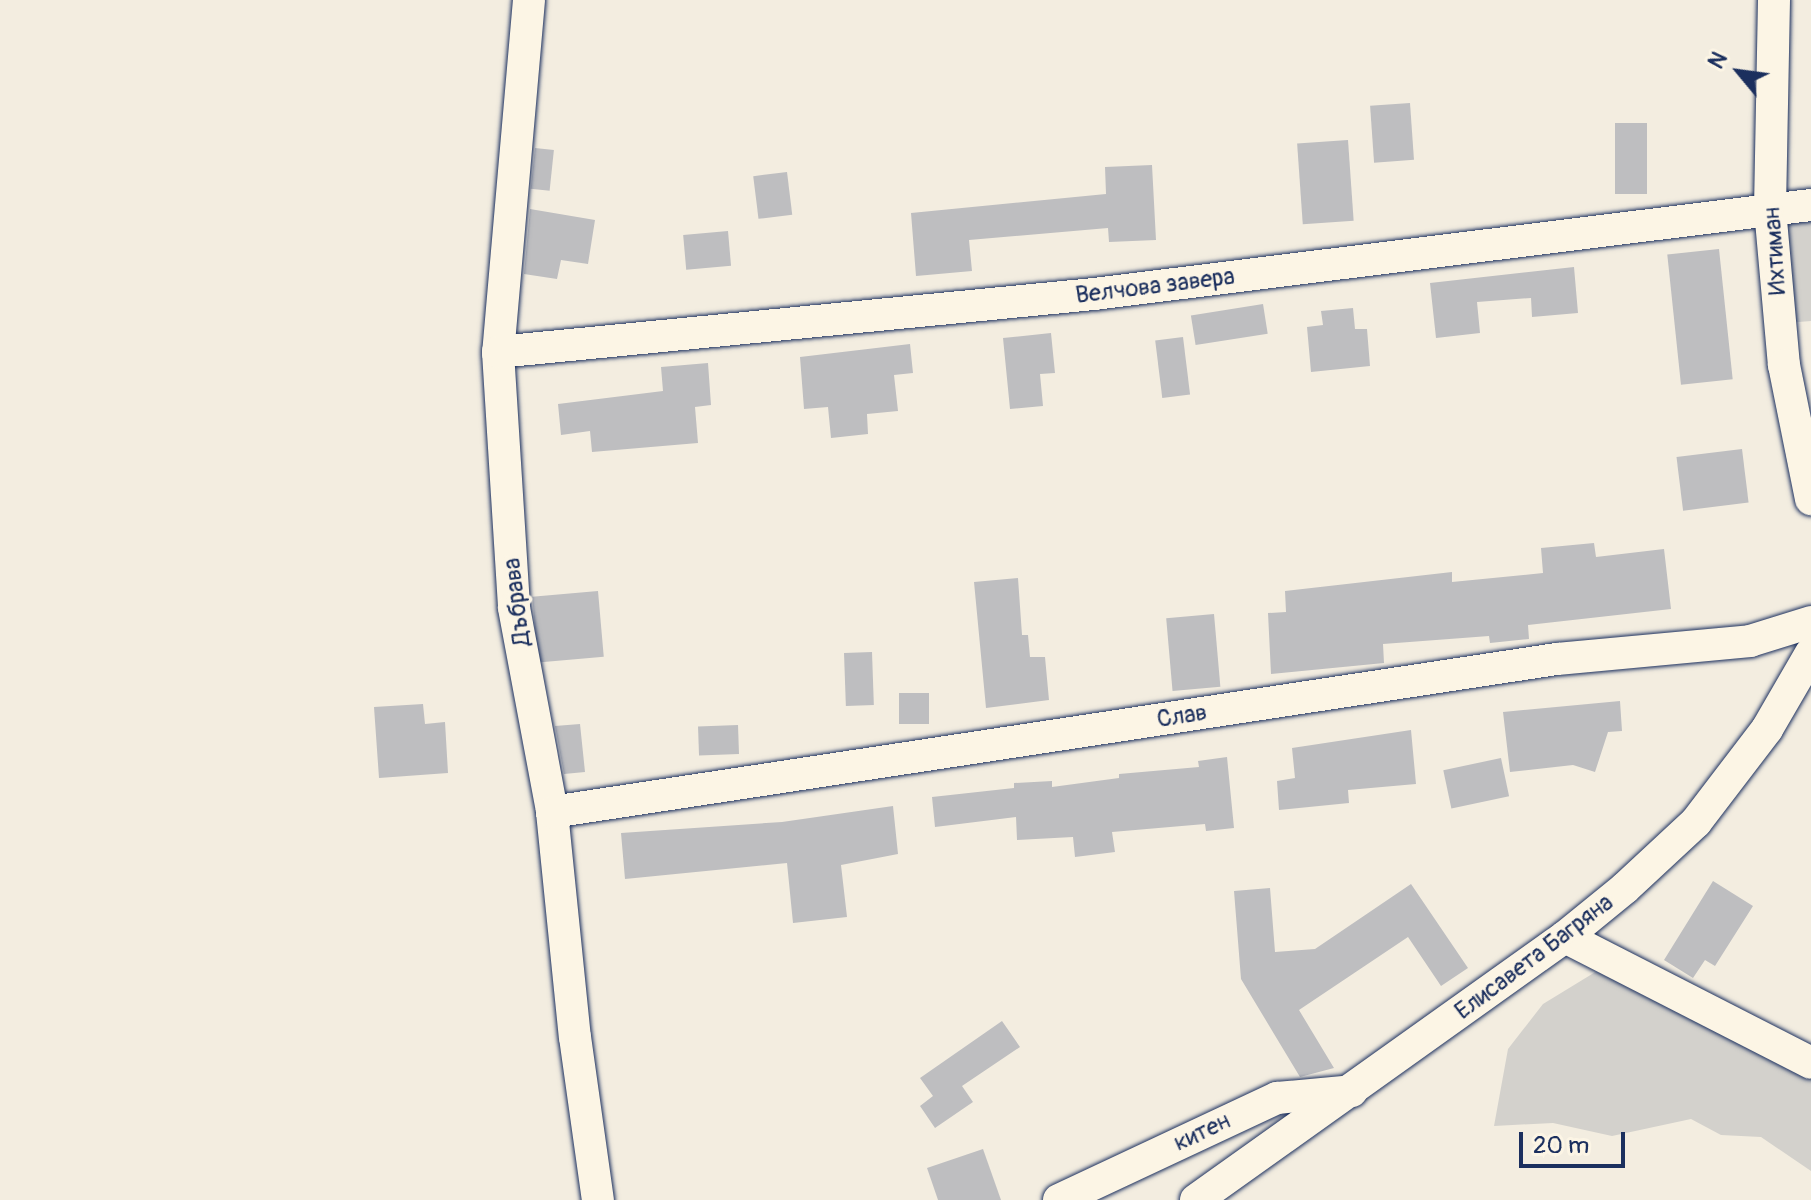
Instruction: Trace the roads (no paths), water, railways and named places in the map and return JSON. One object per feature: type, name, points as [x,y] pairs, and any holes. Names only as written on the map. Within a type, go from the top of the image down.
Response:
[{"type":"street","name":"Дъбрава","points":[[529,0],[498,352],[514,608],[552,812],[575,1037],[598,1200]]},
{"type":"street","name":"Ихтиман","points":[[1774,0],[1770,209],[1784,365],[1811,499]]},
{"type":"street","name":"Велчова завера","points":[[498,352],[1094,294],[1811,205]]},
{"type":"street","name":"Слав","points":[[552,812],[1557,659],[1750,641],[1811,622]]},
{"type":"street","name":"Елисавета Багряна","points":[[1196,1200],[1565,937],[1696,822],[1767,729],[1811,653]]},
{"type":"street","points":[[1565,937],[1811,1063]]},
{"type":"street","name":"китен","points":[[1059,1200],[1277,1098],[1352,1091]]}]
